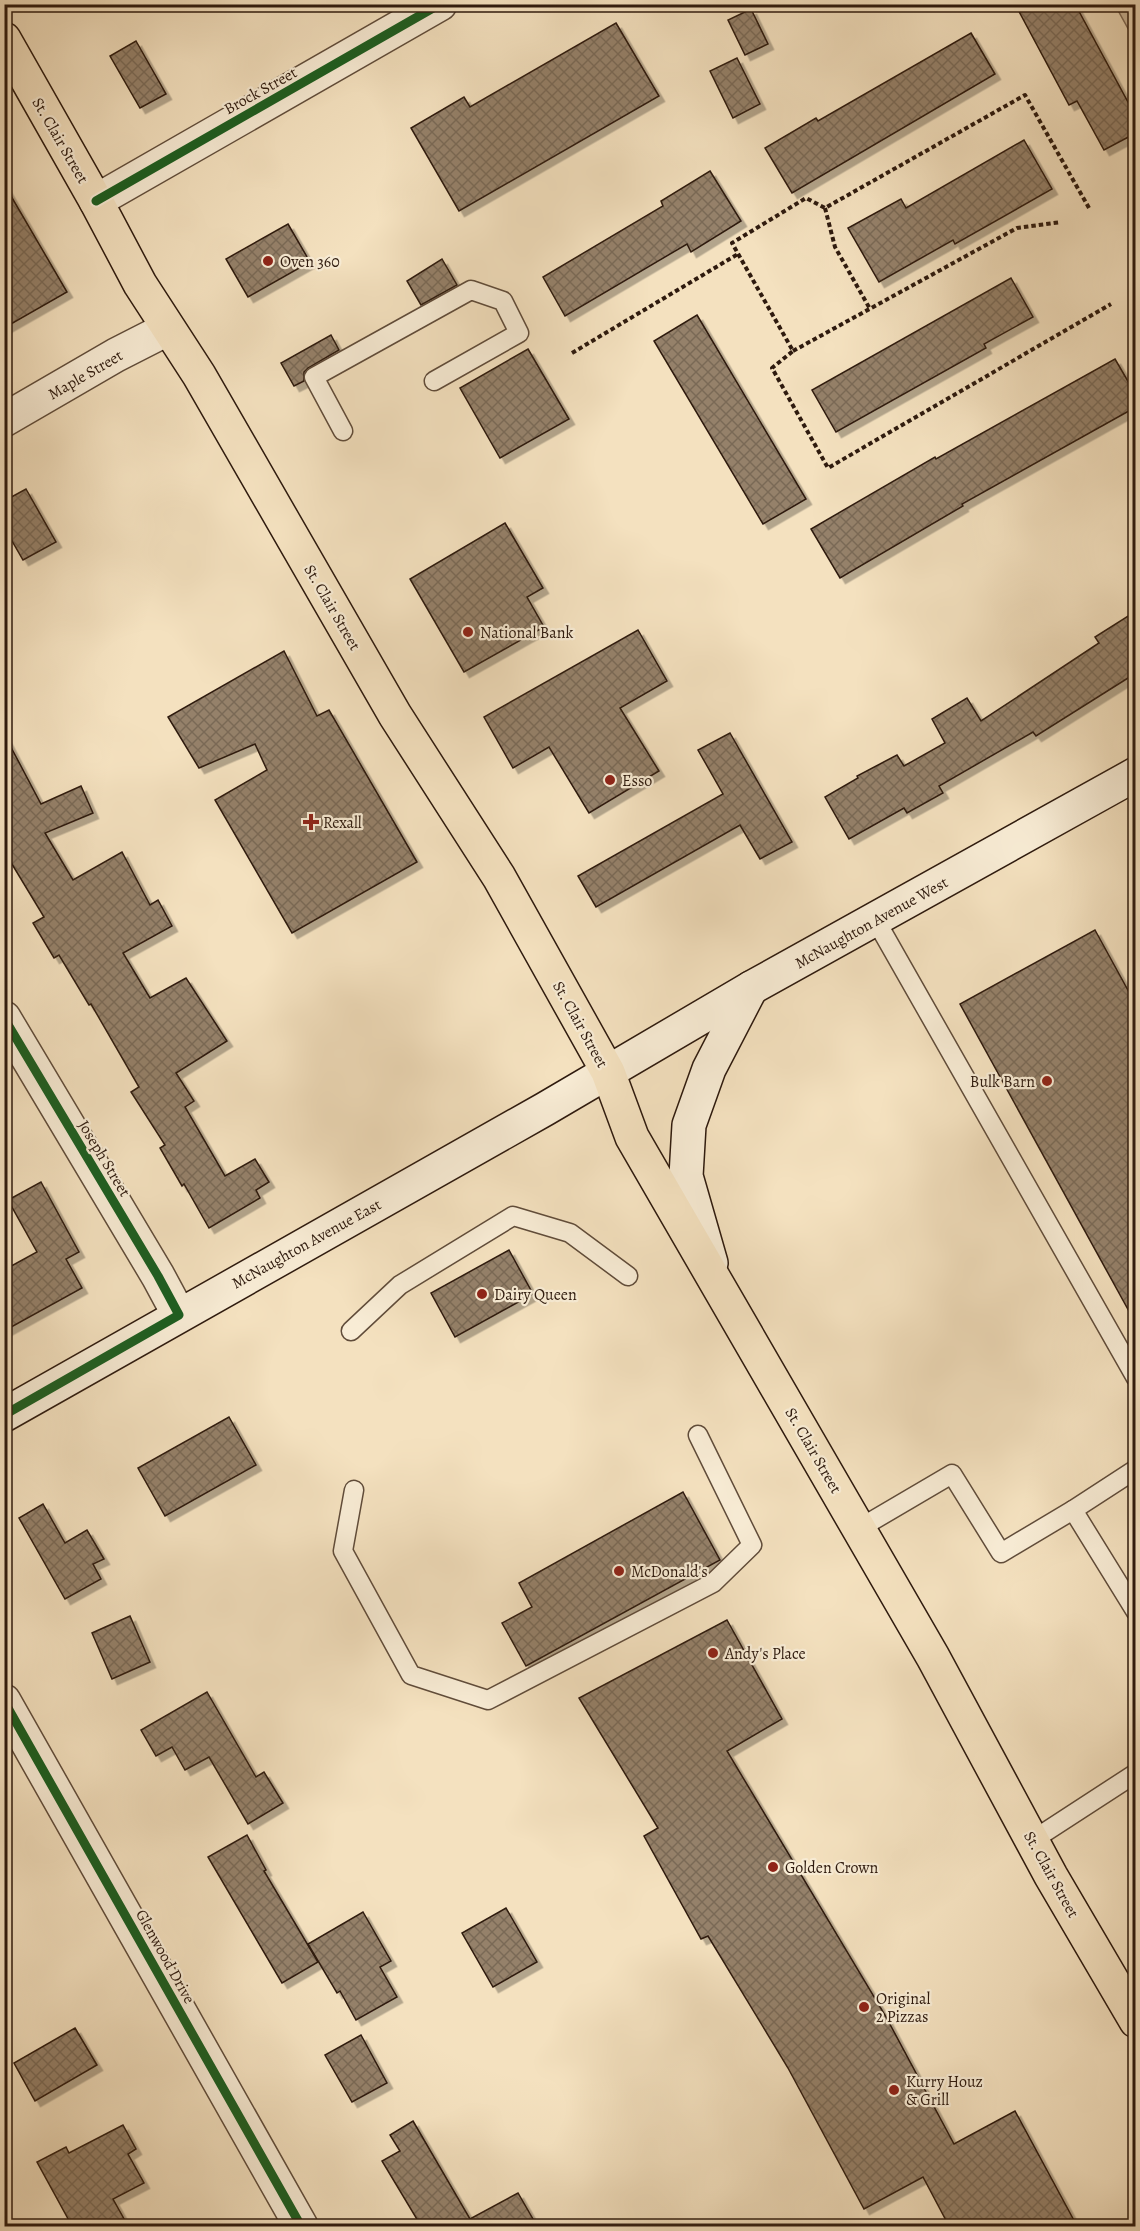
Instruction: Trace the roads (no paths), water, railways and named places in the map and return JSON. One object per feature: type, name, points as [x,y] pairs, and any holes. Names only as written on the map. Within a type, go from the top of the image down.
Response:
[{"type":"main road","name":"Brock Street","points":[[96,201],[440,4]]},
{"type":"main road","name":"St. Clair Street","points":[[4,39],[96,201],[140,284],[167,329],[199,375],[395,715],[499,877],[608,1072],[632,1137],[860,1528],[1136,2021]]},
{"type":"main road","name":"Maple Street","points":[[4,420],[167,329]]},
{"type":"main road","name":"McNaughton Avenue West","points":[[608,1072],[751,988],[1136,774]]},
{"type":"main road","points":[[716,1280],[686,1176],[689,1125],[709,1069],[751,988]]},
{"type":"main road","name":"Joseph Street","points":[[4,1018],[158,1276],[178,1315]]},
{"type":"main road","name":"McNaughton Avenue East","points":[[4,1415],[608,1072]]},
{"type":"main road","name":"Glenwood Drive","points":[[4,1701],[301,2226]]},
{"type":"lane","points":[[343,431],[314,377],[471,290],[503,301],[519,333],[434,381]]},
{"type":"lane","points":[[875,919],[1136,1378]]},
{"type":"lane","points":[[351,1330],[400,1285],[513,1216],[570,1233],[628,1276]]},
{"type":"lane","points":[[354,1490],[343,1551],[411,1675],[488,1700],[713,1583],[752,1545],[698,1435]]},
{"type":"lane","points":[[860,1528],[952,1474],[1001,1553],[1136,1469]]},
{"type":"lane","points":[[1073,1510],[1136,1612]]},
{"type":"lane","points":[[1033,1840],[1136,1773]]},
{"type":"place","name":"Oven 360","points":[[268,261]]},
{"type":"place","name":"National Bank","points":[[468,632]]},
{"type":"place","name":"Esso","points":[[610,780]]},
{"type":"place","name":"Rexall","points":[[311,822]]},
{"type":"place","name":"Bulk Barn","points":[[1047,1081]]},
{"type":"place","name":"Dairy Queen","points":[[482,1294]]},
{"type":"place","name":"McDonald's","points":[[619,1571]]},
{"type":"place","name":"Andy's Place","points":[[713,1653]]},
{"type":"place","name":"Golden Crown","points":[[773,1867]]},
{"type":"place","name":"Original 2 Pizzas","points":[[864,2007]]},
{"type":"place","name":"Kurry Houz & Grill","points":[[894,2090]]}]
